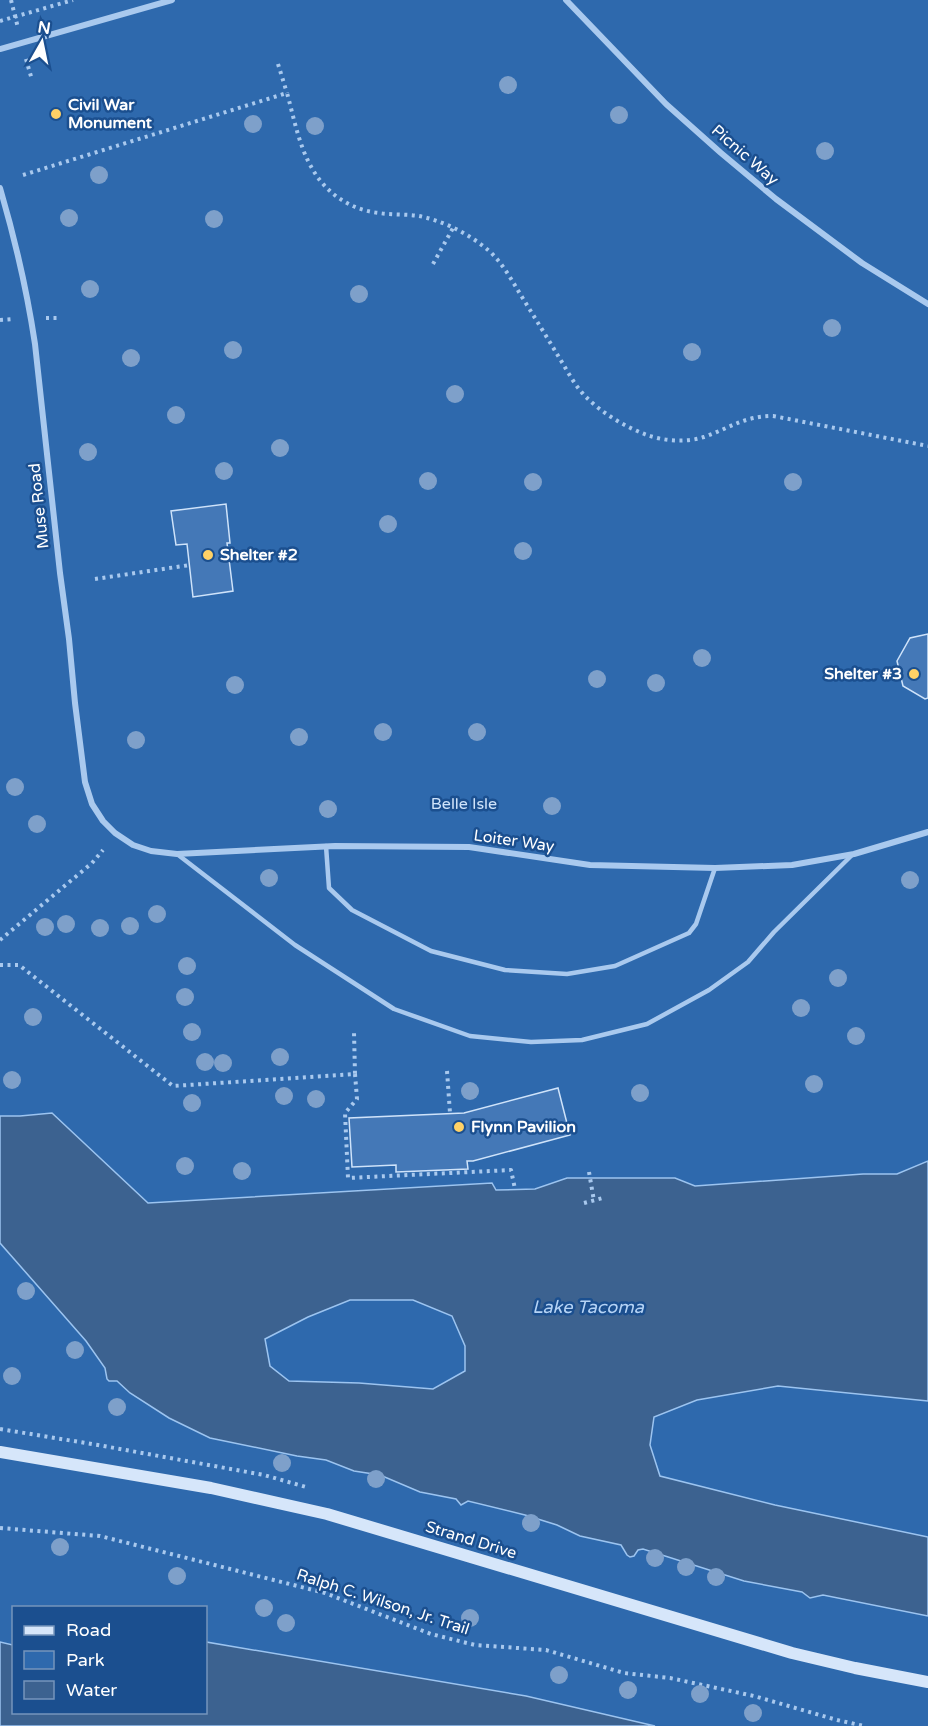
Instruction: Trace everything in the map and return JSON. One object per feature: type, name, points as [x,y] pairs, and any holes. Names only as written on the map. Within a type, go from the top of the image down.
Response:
[{"type":"street","points":[[0,49],[172,0]]},
{"type":"street","name":"Picnic Way","points":[[566,0],[666,104],[730,161],[776,199],[862,263],[928,304]]},
{"type":"street","name":"Muse Road","points":[[0,188],[11,226],[31,319],[85,782],[92,804],[103,820]]},
{"type":"street","name":"Loiter Way","points":[[103,820],[115,833],[133,845],[152,851],[177,854],[326,846],[468,847],[590,865],[715,868],[792,865],[854,854],[928,832]]},
{"type":"street","name":"Strand Drive","points":[[0,1452],[211,1488],[327,1514],[782,1650],[855,1668],[928,1682]]},
{"type":"lane","points":[[326,846],[329,888],[352,909],[431,951],[505,970],[567,974],[615,966],[689,933],[696,924],[715,868]]},
{"type":"lane","points":[[177,854],[295,945],[393,1009],[470,1036],[531,1042],[582,1040],[647,1024],[709,990],[748,962],[774,932],[854,854]]},
{"type":"path","points":[[0,21],[74,0]]},
{"type":"path","points":[[278,64],[303,147],[312,170],[323,184],[335,196],[363,210],[421,216],[453,228],[482,245],[501,263],[576,386],[596,406],[623,424],[645,435],[661,439],[689,440],[703,437],[749,418],[773,416],[928,446]]},
{"type":"path","points":[[23,175],[287,93]]},
{"type":"path","points":[[433,264],[453,228]]},
{"type":"path","points":[[95,579],[189,565]]},
{"type":"path","points":[[0,940],[92,863],[103,850]]},
{"type":"path","points":[[0,965],[19,965],[173,1086],[355,1074]]},
{"type":"path","points":[[354,1032],[357,1099],[345,1113],[348,1178],[512,1170],[515,1190]]},
{"type":"path","points":[[447,1071],[450,1113]]},
{"type":"path","points":[[589,1172],[594,1201]]},
{"type":"path","points":[[584,1203],[603,1198]]},
{"type":"path","name":"Ralph C. Wilson, Jr. Trail","points":[[0,1528],[100,1536],[325,1593],[431,1634],[475,1645],[546,1650],[624,1673],[670,1678],[754,1696],[864,1726]]},
{"type":"green space","name":"Belle Isle","points":[[0,0],[928,0],[928,1726],[655,1726],[526,1696],[207,1642],[207,1606],[12,1606],[12,1645],[0,1642]]},
{"type":"water","name":"Lake Tacoma","points":[[52,1113],[148,1203],[492,1183],[496,1190],[535,1189],[567,1178],[675,1178],[695,1186],[863,1174],[897,1174],[928,1161],[928,1401],[778,1386],[697,1400],[654,1417],[650,1445],[660,1476],[775,1505],[928,1537],[928,1616],[823,1595],[810,1598],[802,1592],[744,1581],[643,1549],[630,1557],[621,1545],[580,1536],[557,1525],[525,1515],[468,1501],[461,1505],[456,1499],[420,1492],[380,1475],[354,1471],[326,1460],[210,1438],[169,1418],[130,1393],[117,1381],[107,1379],[105,1368],[86,1341],[0,1243],[0,1116]],"holes":[[[350,1300],[413,1300],[452,1316],[465,1346],[465,1371],[433,1389],[359,1383],[289,1381],[270,1366],[265,1339],[308,1317]]]},
{"type":"water","points":[[0,1642],[12,1645],[12,1714],[207,1714],[207,1642],[526,1696],[655,1726],[0,1726]]},
{"type":"building","name":"Shelter #2","points":[[226,504],[230,543],[227,543],[233,591],[193,597],[187,544],[176,545],[171,511]]},
{"type":"building","name":"Shelter #3","points":[[928,634],[928,698],[925,699],[903,686],[897,661],[910,638]]},
{"type":"building","name":"Flynn Pavilion","points":[[558,1088],[570,1135],[467,1161],[468,1169],[396,1172],[396,1165],[352,1167],[349,1118],[464,1113]]},
{"type":"place","name":"Civil War Monument","points":[[56,114]]},
{"type":"place","name":"Shelter #2","points":[[208,555]]},
{"type":"place","name":"Shelter #3","points":[[914,674]]},
{"type":"place","name":"Flynn Pavilion","points":[[459,1127]]}]
